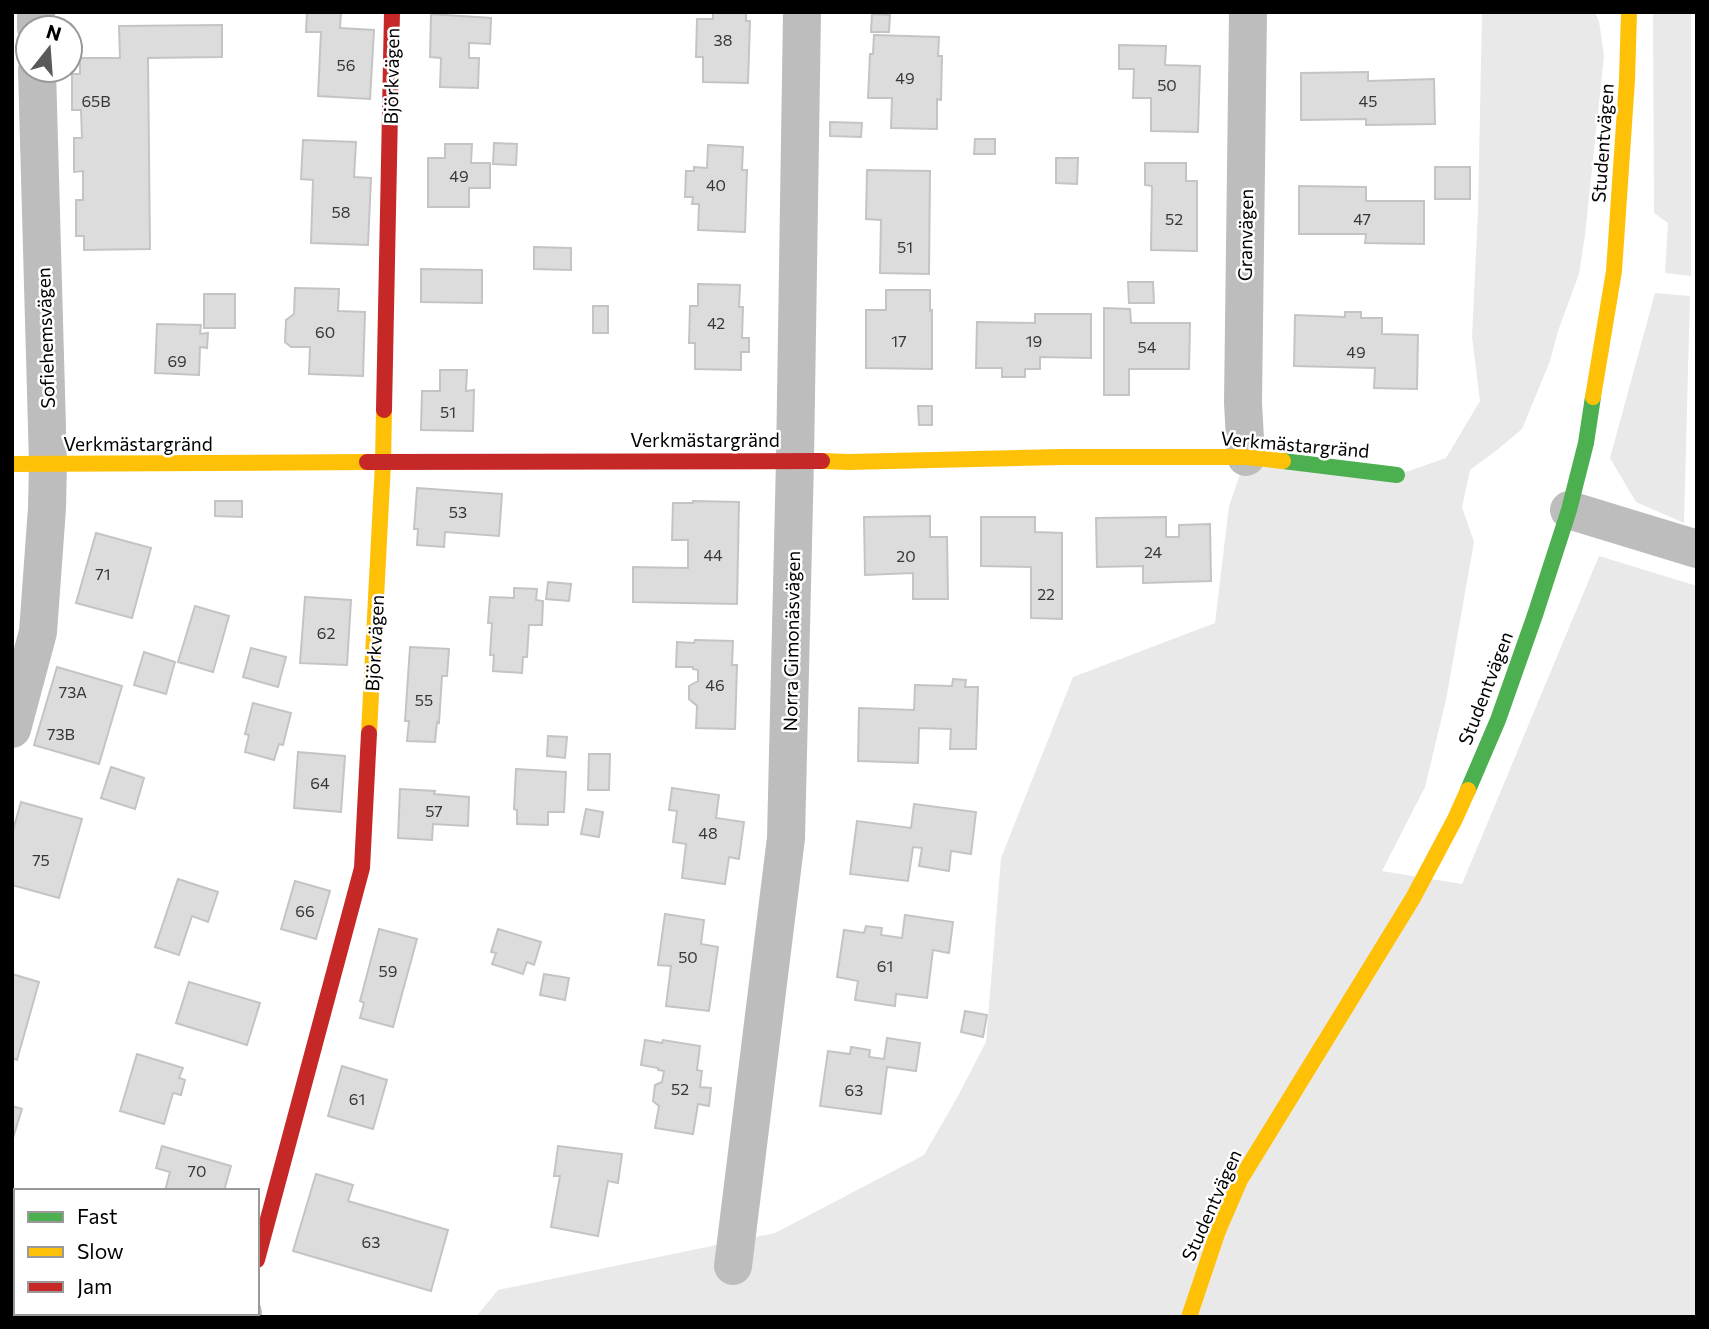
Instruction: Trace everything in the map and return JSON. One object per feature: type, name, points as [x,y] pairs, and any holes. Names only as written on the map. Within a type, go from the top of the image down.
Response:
[{"type":"street","name":"Björkvägen","points":[[259,1253],[362,868],[383,463],[392,12]]},
{"type":"street","name":"Norra Gimonäsvägen","points":[[733,1266],[786,838],[796,460],[802,12]]},
{"type":"street","name":"Granvägen","points":[[1246,457],[1243,403],[1248,12]]},
{"type":"street","name":"Studentvägen","points":[[1189,1317],[1218,1231],[1240,1180],[1413,898],[1455,820],[1498,720],[1535,615],[1569,510],[1586,443],[1614,271],[1629,12]]},
{"type":"street","name":"Sofiehemsvägen","points":[[12,729],[38,632],[47,508],[30,464],[37,84]]},
{"type":"street","name":"Verkmästargränd","points":[[30,464],[796,460],[848,462],[1063,457],[1246,457],[1397,475]]},
{"type":"street","points":[[1569,510],[1697,549]]},
{"type":"shaded area","points":[[1482,12],[1595,12],[1599,21],[1604,56],[1585,235],[1579,274],[1550,361],[1522,429],[1470,470],[1462,507],[1474,542],[1446,700],[1425,787],[1382,871],[1462,884],[1599,556],[1697,586],[1697,1317],[476,1317],[498,1290],[775,1233],[924,1155],[986,1042],[1001,858],[1073,677],[1215,623],[1229,506],[1246,457],[1397,475],[1446,458],[1480,401],[1472,337]]},
{"type":"shaded area","points":[[1653,12],[1691,12],[1691,276],[1665,273],[1668,223],[1654,213]]},
{"type":"shaded area","points":[[1655,293],[1690,296],[1684,523],[1636,502],[1610,458]]},
{"type":"building","points":[[307,12],[341,12],[340,28],[374,30],[370,99],[318,96],[321,32],[306,32]]},
{"type":"building","points":[[713,12],[746,12],[746,21],[750,21],[748,83],[703,82],[703,57],[696,57],[697,19],[713,19]]},
{"type":"building","points":[[431,14],[491,18],[490,44],[469,43],[469,58],[479,58],[478,88],[440,87],[441,58],[430,57]]},
{"type":"building","points":[[872,14],[890,15],[889,32],[871,32]]},
{"type":"building","points":[[222,25],[222,57],[148,58],[150,249],[84,250],[84,236],[76,236],[76,200],[83,200],[83,171],[74,172],[74,138],[82,138],[81,110],[72,110],[72,84],[84,84],[84,58],[120,58],[119,26]]},
{"type":"building","points":[[874,35],[939,37],[938,56],[942,56],[937,129],[891,128],[892,98],[868,98],[870,54],[873,54]]},
{"type":"building","points":[[1119,45],[1166,46],[1165,65],[1200,66],[1198,132],[1151,131],[1151,98],[1133,98],[1134,69],[1119,69]]},
{"type":"building","points":[[1368,72],[1368,81],[1434,79],[1435,124],[1366,125],[1366,119],[1301,120],[1301,73]]},
{"type":"building","points":[[830,122],[862,123],[861,137],[830,136]]},
{"type":"building","points":[[975,139],[995,139],[995,154],[974,154]]},
{"type":"building","points":[[303,140],[356,142],[354,177],[371,178],[368,245],[311,243],[313,180],[301,179]]},
{"type":"building","points":[[494,143],[517,144],[516,165],[493,164]]},
{"type":"building","points":[[445,144],[472,144],[471,163],[490,163],[490,188],[469,188],[469,207],[428,207],[428,158],[445,158]]},
{"type":"building","points":[[708,145],[743,147],[742,170],[747,170],[745,232],[698,230],[699,204],[692,204],[693,197],[685,197],[686,171],[694,171],[694,167],[707,168]]},
{"type":"building","points":[[1056,158],[1078,158],[1077,184],[1056,183]]},
{"type":"building","points":[[1145,163],[1186,163],[1186,181],[1197,181],[1197,251],[1151,250],[1152,186],[1145,185]]},
{"type":"building","points":[[1435,167],[1470,167],[1470,199],[1435,199]]},
{"type":"building","points":[[867,170],[930,171],[929,274],[880,273],[881,220],[866,219]]},
{"type":"building","points":[[1299,186],[1366,187],[1366,201],[1424,201],[1424,244],[1365,243],[1366,234],[1299,234]]},
{"type":"building","points":[[534,247],[571,248],[571,270],[534,269]]},
{"type":"building","points":[[421,269],[482,270],[482,303],[421,302]]},
{"type":"building","points":[[1128,282],[1153,282],[1154,303],[1129,303]]},
{"type":"building","points":[[698,284],[740,285],[739,307],[743,307],[742,338],[749,338],[749,352],[741,352],[741,370],[695,369],[695,343],[689,343],[690,306],[698,306]]},
{"type":"building","points":[[295,288],[339,289],[338,311],[365,312],[363,376],[309,374],[310,347],[291,347],[285,342],[286,320],[294,314]]},
{"type":"building","points":[[886,290],[930,290],[932,369],[866,368],[866,310],[886,310]]},
{"type":"building","points":[[204,294],[235,294],[235,328],[204,328]]},
{"type":"building","points":[[593,306],[608,306],[608,333],[593,333]]},
{"type":"building","points":[[1104,308],[1130,309],[1131,323],[1190,323],[1189,369],[1129,369],[1129,395],[1104,395]]},
{"type":"building","points":[[1345,312],[1361,312],[1361,318],[1382,318],[1382,334],[1418,335],[1417,389],[1374,388],[1375,368],[1294,366],[1295,315],[1345,317]]},
{"type":"building","points":[[1035,314],[1091,314],[1091,358],[1040,357],[1040,369],[1025,369],[1025,377],[1002,377],[1002,368],[976,368],[977,322],[1035,323]]},
{"type":"building","points":[[157,324],[201,325],[200,334],[208,333],[207,348],[200,347],[199,375],[155,373]]},
{"type":"building","points":[[440,370],[467,370],[466,391],[474,390],[473,431],[421,430],[422,391],[440,391]]},
{"type":"building","points":[[918,406],[932,406],[932,425],[919,425]]},
{"type":"building","points":[[417,488],[502,494],[499,536],[445,532],[444,547],[417,545],[418,529],[414,529]]},
{"type":"building","points":[[215,501],[242,501],[242,517],[215,516]]},
{"type":"building","points":[[739,502],[737,604],[633,602],[633,567],[688,568],[688,540],[672,540],[673,503]]},
{"type":"building","points":[[930,516],[930,537],[947,537],[948,599],[913,599],[913,573],[865,575],[864,517]]},
{"type":"building","points":[[981,517],[1035,517],[1035,532],[1062,533],[1062,619],[1031,618],[1031,567],[981,566]]},
{"type":"building","points":[[1166,517],[1166,537],[1179,537],[1179,525],[1210,524],[1211,581],[1143,583],[1143,566],[1097,567],[1096,518]]},
{"type":"building","points":[[96,533],[151,548],[132,618],[76,603]]},
{"type":"building","points":[[548,582],[571,584],[569,601],[546,599]]},
{"type":"building","points":[[514,588],[537,589],[536,600],[543,601],[542,625],[529,625],[527,657],[523,657],[522,673],[493,671],[494,655],[490,655],[492,623],[488,623],[490,597],[514,598]]},
{"type":"building","points":[[305,597],[351,600],[347,665],[300,663]]},
{"type":"building","points":[[195,606],[229,616],[213,672],[178,662]]},
{"type":"building","points":[[695,640],[733,641],[732,665],[737,665],[735,729],[696,728],[697,706],[689,699],[689,686],[698,681],[698,670],[693,667],[676,667],[677,642],[694,643]]},
{"type":"building","points":[[410,647],[449,649],[447,676],[442,676],[435,742],[407,741],[409,721],[405,721]]},
{"type":"building","points":[[251,648],[286,657],[278,687],[243,677]]},
{"type":"building","points":[[144,652],[175,662],[166,694],[134,685]]},
{"type":"building","points":[[57,667],[122,686],[99,764],[34,745]]},
{"type":"building","points":[[953,679],[966,680],[965,687],[978,687],[976,749],[950,749],[951,729],[919,728],[918,763],[858,761],[859,708],[914,710],[915,685],[952,686]]},
{"type":"building","points":[[253,703],[291,713],[283,745],[279,744],[274,760],[245,752],[249,735],[245,734]]},
{"type":"building","points":[[548,736],[567,737],[565,758],[547,756]]},
{"type":"building","points":[[298,752],[345,756],[341,812],[294,808]]},
{"type":"building","points":[[589,754],[610,754],[609,790],[588,790]]},
{"type":"building","points":[[111,767],[144,778],[135,809],[101,798]]},
{"type":"building","points":[[516,769],[566,772],[564,812],[548,812],[548,825],[517,824],[517,810],[514,809]]},
{"type":"building","points":[[672,788],[719,795],[716,818],[744,822],[739,859],[729,857],[725,884],[682,878],[686,844],[673,842],[677,811],[669,810]]},
{"type":"building","points":[[400,789],[469,797],[468,826],[433,824],[432,840],[398,838]]},
{"type":"building","points":[[21,802],[82,819],[59,898],[12,885],[12,834]]},
{"type":"building","points":[[914,804],[976,812],[971,854],[951,851],[949,871],[919,866],[922,848],[913,847],[908,881],[850,874],[857,821],[911,828]]},
{"type":"building","points":[[586,809],[603,812],[599,837],[581,834]]},
{"type":"building","points":[[178,879],[218,892],[208,922],[192,916],[179,955],[155,947]]},
{"type":"building","points":[[295,881],[330,891],[316,939],[281,929]]},
{"type":"building","points":[[665,914],[704,920],[701,944],[718,947],[709,1011],[666,1006],[671,966],[658,965]]},
{"type":"building","points":[[905,915],[953,922],[949,953],[933,950],[927,998],[896,994],[895,1006],[855,1000],[858,981],[837,977],[844,930],[864,933],[866,926],[882,928],[881,935],[902,938]]},
{"type":"building","points":[[379,929],[417,939],[393,1027],[360,1018],[364,1003],[360,1001]]},
{"type":"building","points":[[498,929],[541,942],[534,965],[527,962],[523,974],[492,964],[496,953],[491,952]]},
{"type":"building","points":[[12,974],[39,982],[17,1060],[12,1058]]},
{"type":"building","points":[[544,974],[569,978],[565,1000],[540,995]]},
{"type":"building","points":[[189,982],[260,1003],[247,1045],[176,1023]]},
{"type":"building","points":[[965,1011],[987,1015],[983,1037],[961,1032]]},
{"type":"building","points":[[887,1038],[920,1043],[916,1071],[887,1067],[881,1114],[820,1106],[828,1051],[850,1054],[851,1047],[870,1050],[869,1057],[884,1059]]},
{"type":"building","points":[[645,1040],[700,1046],[697,1070],[702,1071],[700,1087],[711,1088],[709,1106],[698,1104],[693,1134],[655,1128],[659,1106],[653,1101],[655,1085],[662,1082],[664,1071],[641,1065]]},
{"type":"building","points":[[137,1054],[183,1068],[179,1078],[185,1080],[181,1095],[173,1093],[164,1124],[120,1111]]},
{"type":"building","points":[[342,1066],[387,1080],[373,1129],[328,1116]]},
{"type":"building","points":[[12,1106],[22,1109],[12,1141]]},
{"type":"building","points":[[162,1146],[231,1166],[225,1189],[166,1189],[170,1172],[156,1168]]},
{"type":"building","points":[[558,1146],[622,1154],[618,1183],[608,1181],[598,1236],[551,1227],[560,1176],[554,1176]]},
{"type":"building","points":[[316,1174],[353,1185],[348,1201],[448,1230],[431,1291],[293,1251]]},
{"type":"building","points":[[88,1315],[128,1315],[128,1317]]},
{"type":"traffic: fast","points":[[1468,790],[1498,720],[1569,510],[1586,443],[1593,397]]},
{"type":"traffic: fast","points":[[1283,461],[1397,475]]},
{"type":"traffic: slow","points":[[1593,397],[1614,271],[1629,12]]},
{"type":"traffic: slow","points":[[369,733],[384,410]]},
{"type":"traffic: slow","points":[[822,461],[1063,457],[1246,457],[1283,461]]},
{"type":"traffic: slow","points":[[12,464],[367,462]]},
{"type":"traffic: slow","points":[[1189,1317],[1218,1231],[1240,1180],[1413,898],[1468,790]]},
{"type":"traffic: jam","points":[[384,410],[392,12]]},
{"type":"traffic: jam","points":[[367,462],[822,461]]},
{"type":"traffic: jam","points":[[259,1253],[362,868],[369,733]]}]
